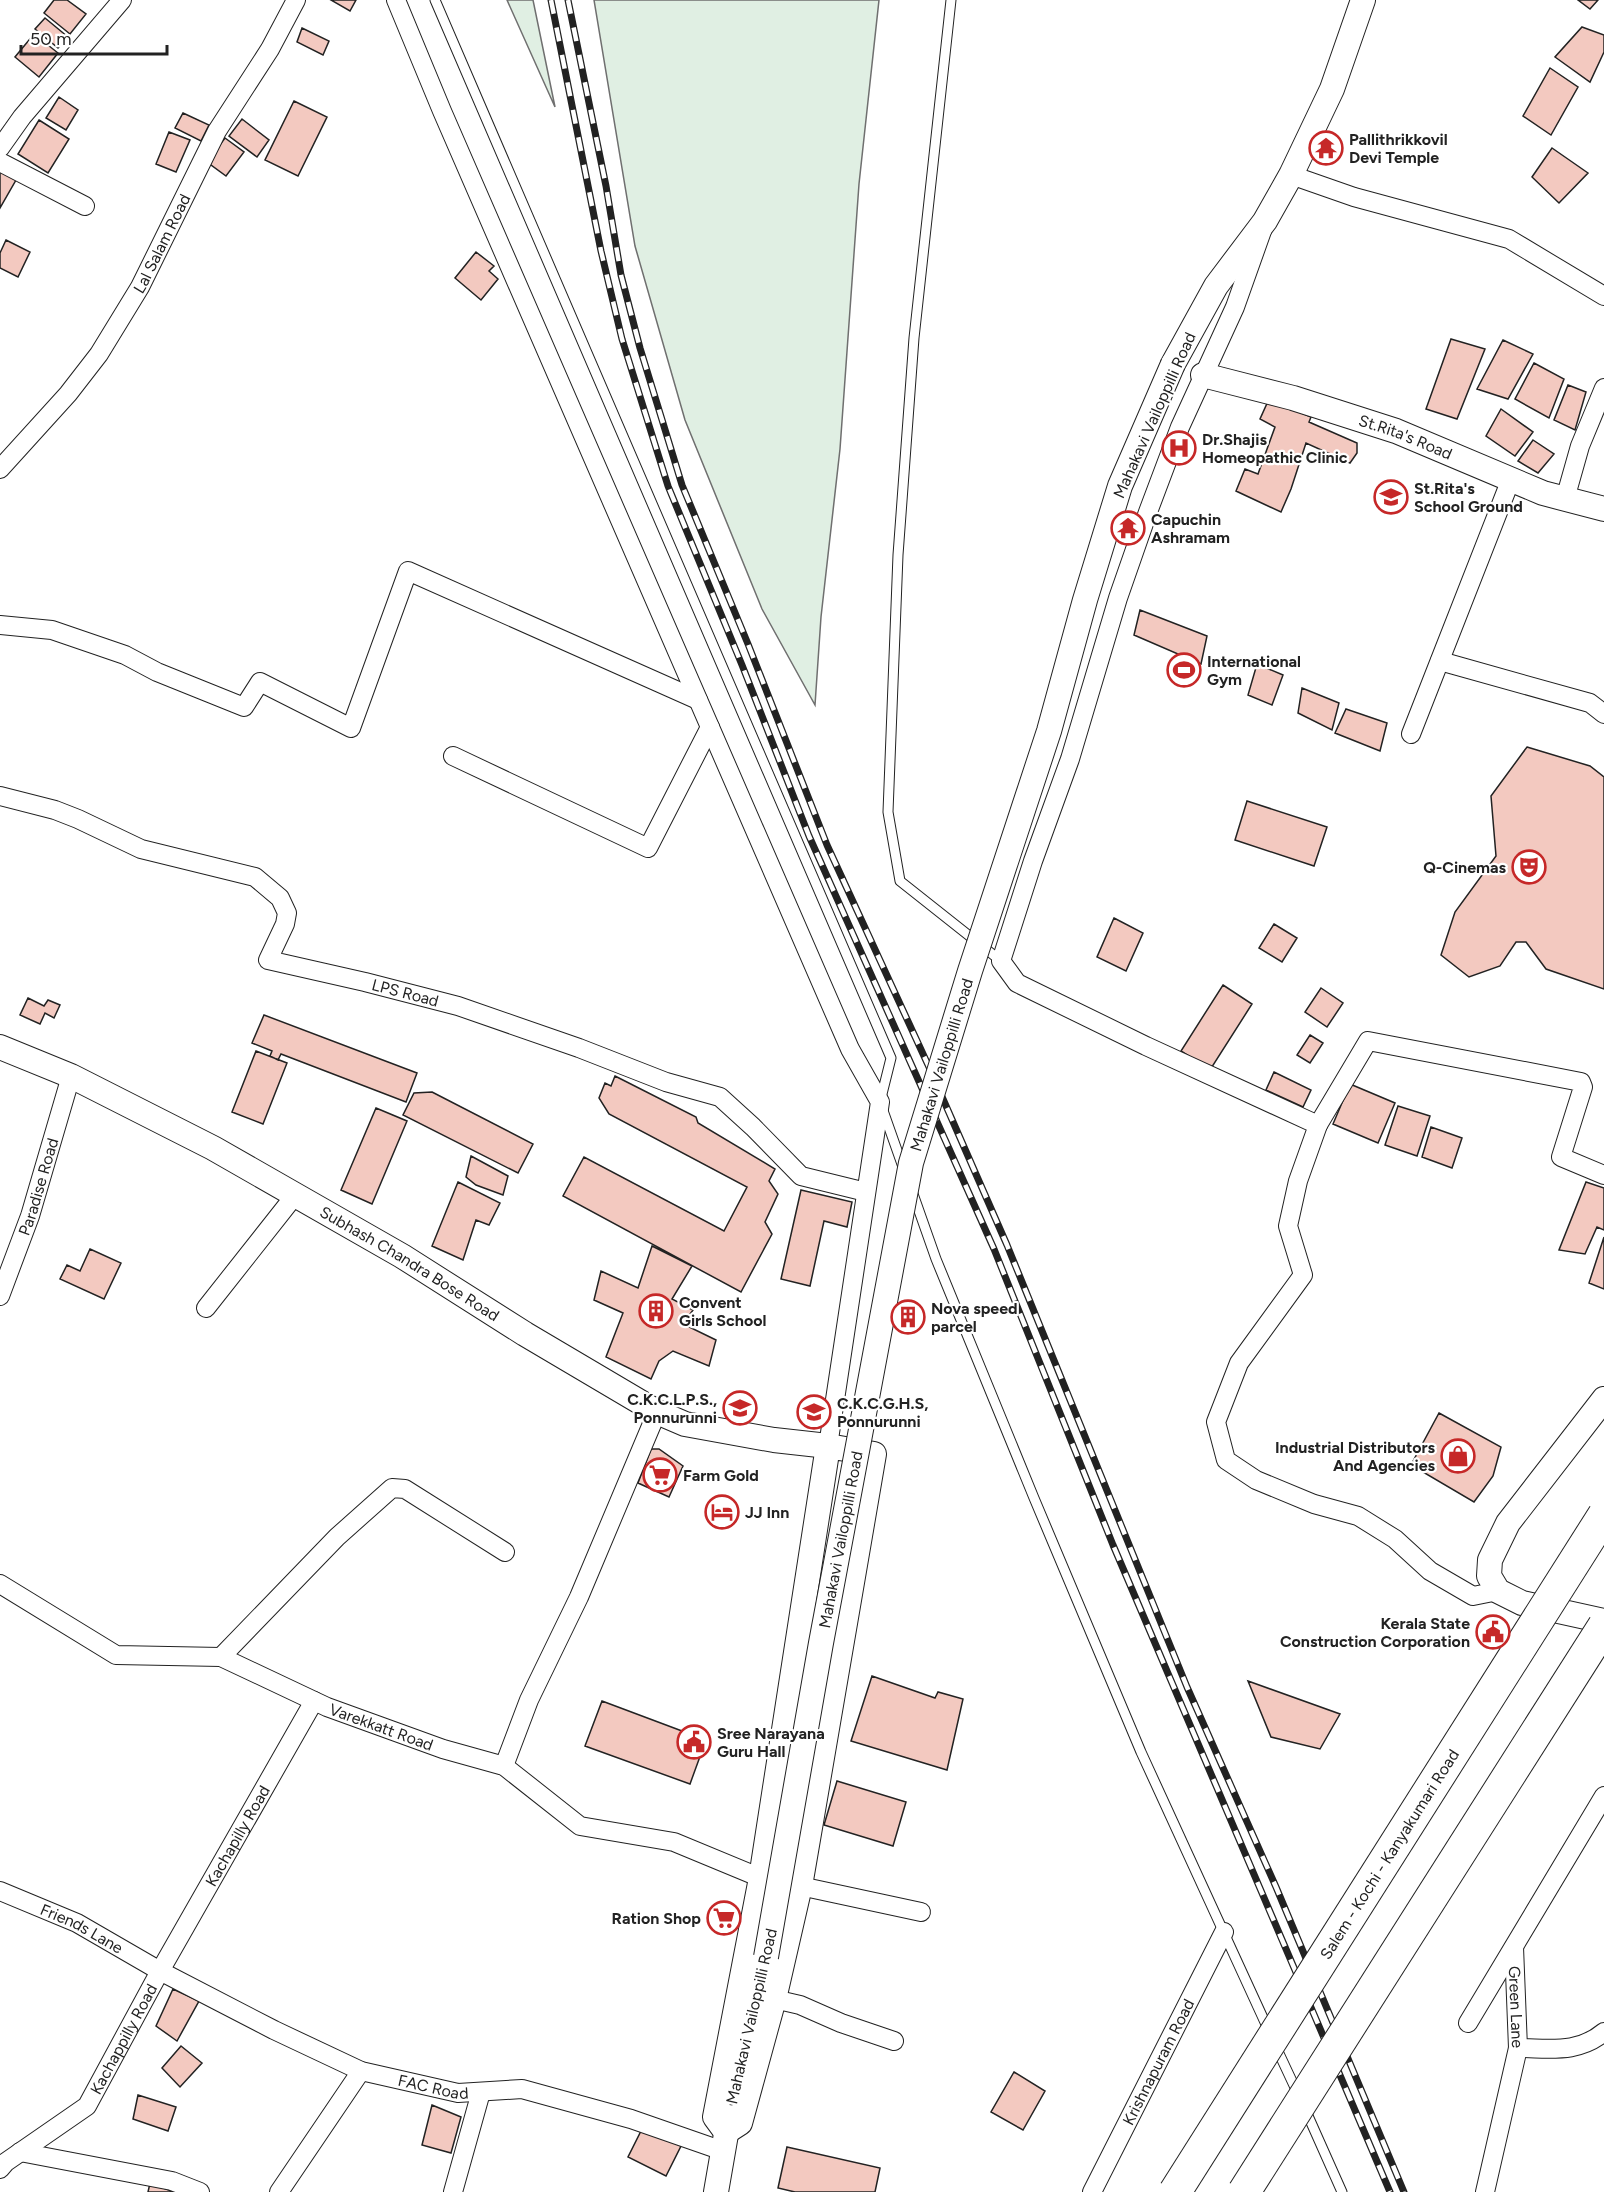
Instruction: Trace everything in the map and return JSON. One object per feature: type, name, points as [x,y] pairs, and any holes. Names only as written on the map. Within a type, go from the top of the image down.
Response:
[{"type":"highway","name":"Salem - Kochi - Kanyakumari Road","points":[[1175,2192],[1604,1515]]},
{"type":"highway","points":[[1244,2192],[1604,1626]]},
{"type":"main road","name":"Mahakavi Vailoppilli Road","points":[[716,2192],[735,2079],[766,1957],[821,1643],[911,1163],[970,971],[1049,731],[1085,600],[1120,486],[1173,364],[1216,286],[1265,221],[1292,175],[1332,89],[1363,0]]},
{"type":"main road","name":"St.Rita's Road","points":[[1203,375],[1293,398],[1395,431],[1543,492],[1604,509]]},
{"type":"main road","name":"Subhash Chandra Bose Road","points":[[0,1047],[71,1076],[213,1148],[296,1194],[657,1412],[685,1424],[774,1440],[874,1454],[800,1886]]},
{"type":"main road","points":[[1604,1399],[1508,1523],[1490,1560],[1489,1576],[1498,1591],[1521,1603],[1604,1621]]},
{"type":"main road","points":[[724,2142],[715,2117],[761,1878],[828,1446]]},
{"type":"main road","points":[[724,2142],[740,2123],[774,1999],[800,1886]]},
{"type":"street","points":[[0,148],[22,117],[122,0]]},
{"type":"street","name":"Lal Salam Road","points":[[0,469],[68,394],[99,354],[140,287],[217,131],[270,49],[296,0]]},
{"type":"street","points":[[396,0],[442,111],[850,1048],[880,1102],[828,1446]]},
{"type":"street","points":[[0,162],[85,206]]},
{"type":"street","points":[[1292,175],[1354,198],[1509,239],[1604,296]]},
{"type":"street","points":[[1265,221],[1235,307],[1180,427],[1118,598],[1070,759],[1033,861],[1001,961],[1017,983],[1146,1046],[1318,1125]]},
{"type":"street","points":[[1565,499],[1581,446],[1604,388]]},
{"type":"street","points":[[1411,734],[1511,479]]},
{"type":"street","points":[[0,625],[52,630],[114,651],[157,672],[244,707],[261,682],[351,728],[408,571],[698,700]]},
{"type":"street","points":[[1440,661],[1590,703],[1604,714]]},
{"type":"street","points":[[453,756],[648,848],[710,727]]},
{"type":"street","name":"LPS Road","points":[[0,796],[70,816],[141,849],[255,877],[280,898],[287,913],[285,924],[268,960],[458,1006],[579,1048],[666,1082],[720,1097],[801,1176],[866,1192]]},
{"type":"street","points":[[1498,1591],[1473,1596],[1430,1571],[1395,1539],[1358,1516],[1314,1504],[1256,1480],[1227,1460],[1216,1422],[1239,1363],[1303,1275],[1288,1226],[1298,1181],[1318,1125],[1368,1041],[1569,1078],[1583,1083],[1561,1157],[1604,1175]]},
{"type":"street","name":"Paradise Road","points":[[0,1296],[30,1216],[71,1076]]},
{"type":"street","points":[[206,1308],[296,1194]]},
{"type":"street","points":[[504,1766],[529,1700],[579,1598],[657,1412]]},
{"type":"street","points":[[221,1657],[337,1537],[392,1488],[405,1489],[505,1552]]},
{"type":"street","name":"Varekkatt Road","points":[[0,1584],[116,1655],[221,1657],[314,1701],[443,1749],[504,1766],[580,1826],[674,1842],[761,1878]]},
{"type":"street","name":"Kachapilly Road","points":[[160,1971],[314,1701]]},
{"type":"street","points":[[1468,2023],[1604,1796]]},
{"type":"street","points":[[800,1886],[921,1912]]},
{"type":"street","name":"Friends Lane","points":[[0,1891],[76,1923],[160,1971]]},
{"type":"street","name":"Krishnapuram Road","points":[[1092,2192],[1224,1932]]},
{"type":"street","name":"Green Lane","points":[[1514,1947],[1518,2048],[1578,2048],[1594,2041],[1604,2032]]},
{"type":"street","name":"FAC Road","points":[[160,1971],[362,2072],[458,2093],[522,2089],[724,2142]]},
{"type":"street","name":"Kachappilly Road","points":[[6,2160],[87,2106],[160,1971]]},
{"type":"street","points":[[774,1999],[800,2006],[894,2041]]},
{"type":"street","points":[[1485,2192],[1518,2048]]},
{"type":"street","points":[[279,2192],[362,2072]]},
{"type":"street","points":[[453,2192],[481,2092]]},
{"type":"street","points":[[6,2160],[172,2181],[200,2192]]},
{"type":"lane","points":[[435,0],[891,1058],[880,1102],[936,1259],[1034,1498],[1141,1752],[1342,2192]]},
{"type":"lane","points":[[951,0],[914,338],[898,555],[888,812],[900,881],[1001,961]]},
{"type":"green space","points":[[507,0],[533,0],[555,107]]},
{"type":"green space","points":[[594,0],[879,0],[859,184],[840,449],[821,617],[815,705],[762,609],[685,420],[635,246]]},
{"type":"building","points":[[54,0],[67,0],[86,14],[70,34],[44,13]]},
{"type":"building","points":[[331,0],[356,0],[350,11]]},
{"type":"building","points":[[1578,0],[1598,0],[1590,9]]},
{"type":"building","points":[[45,18],[68,37],[58,48],[35,29]]},
{"type":"building","points":[[1582,27],[1604,35],[1604,52],[1590,82],[1555,57]]},
{"type":"building","points":[[302,28],[329,41],[323,55],[297,42]]},
{"type":"building","points":[[34,34],[58,53],[39,77],[15,57]]},
{"type":"building","points":[[1550,68],[1578,87],[1551,135],[1523,116]]},
{"type":"building","points":[[59,97],[78,110],[66,130],[46,118]]},
{"type":"building","points":[[294,101],[327,117],[298,176],[265,160]]},
{"type":"building","points":[[183,113],[209,125],[201,141],[175,128]]},
{"type":"building","points":[[242,119],[269,140],[257,157],[229,136]]},
{"type":"building","points":[[39,120],[69,139],[48,173],[18,154]]},
{"type":"building","points":[[169,132],[190,140],[176,172],[156,164]]},
{"type":"building","points":[[225,138],[244,152],[226,176],[207,162]]},
{"type":"building","points":[[1552,148],[1588,173],[1559,203],[1532,177]]},
{"type":"building","points":[[0,171],[16,180],[0,208]]},
{"type":"building","points":[[6,240],[30,252],[18,277],[0,268],[0,253]]},
{"type":"building","points":[[476,252],[494,266],[489,271],[498,279],[481,300],[455,278]]},
{"type":"building","points":[[1451,339],[1485,349],[1457,419],[1426,409]]},
{"type":"building","points":[[1503,340],[1533,354],[1508,399],[1477,389]]},
{"type":"building","points":[[1534,363],[1564,379],[1549,418],[1515,399]]},
{"type":"building","points":[[1568,385],[1586,392],[1575,430],[1554,420]]},
{"type":"building","points":[[1269,399],[1311,417],[1309,422],[1357,443],[1357,453],[1350,463],[1306,443],[1281,512],[1236,491],[1245,469],[1258,474],[1275,427],[1260,419]]},
{"type":"building","points":[[1501,409],[1533,432],[1515,456],[1486,436]]},
{"type":"building","points":[[1533,440],[1554,454],[1538,473],[1518,461]]},
{"type":"building","points":[[1140,610],[1207,636],[1201,664],[1134,635]]},
{"type":"building","points":[[1257,664],[1283,675],[1272,705],[1248,695]]},
{"type":"building","points":[[1302,688],[1339,703],[1332,730],[1298,713]]},
{"type":"building","points":[[1346,709],[1387,723],[1380,751],[1335,733]]},
{"type":"building","points":[[1527,747],[1590,766],[1604,777],[1604,989],[1546,969],[1526,942],[1516,942],[1500,966],[1469,977],[1441,955],[1455,912],[1496,856],[1491,796]]},
{"type":"building","points":[[1247,801],[1327,827],[1314,866],[1235,840]]},
{"type":"building","points":[[1114,918],[1143,933],[1126,971],[1097,957]]},
{"type":"building","points":[[1274,924],[1297,938],[1282,962],[1259,948]]},
{"type":"building","points":[[1223,985],[1252,1004],[1210,1070],[1181,1051]]},
{"type":"building","points":[[1321,988],[1343,1003],[1327,1027],[1305,1012]]},
{"type":"building","points":[[28,998],[44,1006],[48,1000],[60,1005],[54,1018],[45,1013],[40,1024],[20,1015]]},
{"type":"building","points":[[264,1015],[417,1073],[406,1102],[281,1054],[278,1060],[270,1056],[272,1051],[252,1043]]},
{"type":"building","points":[[1310,1035],[1323,1043],[1310,1063],[1297,1055]]},
{"type":"building","points":[[256,1051],[287,1063],[263,1124],[232,1112]]},
{"type":"building","points":[[1274,1072],[1311,1090],[1303,1107],[1266,1090]]},
{"type":"building","points":[[615,1076],[696,1117],[698,1123],[775,1169],[769,1181],[778,1194],[765,1222],[772,1234],[741,1292],[563,1196],[584,1157],[724,1231],[747,1187],[609,1114],[599,1098],[605,1083],[611,1086]]},
{"type":"building","points":[[1350,1084],[1395,1103],[1378,1143],[1333,1124]]},
{"type":"building","points":[[432,1092],[533,1144],[518,1173],[403,1115],[414,1093]]},
{"type":"building","points":[[1398,1106],[1430,1116],[1417,1156],[1385,1145]]},
{"type":"building","points":[[376,1108],[407,1121],[372,1204],[341,1190]]},
{"type":"building","points":[[1431,1127],[1462,1138],[1452,1168],[1422,1157]]},
{"type":"building","points":[[471,1156],[508,1176],[503,1195],[476,1185],[466,1177]]},
{"type":"building","points":[[458,1182],[500,1203],[489,1225],[476,1220],[463,1260],[432,1246]]},
{"type":"building","points":[[1586,1182],[1604,1188],[1604,1230],[1597,1227],[1585,1254],[1559,1250]]},
{"type":"building","points":[[801,1190],[852,1202],[847,1227],[824,1221],[810,1286],[781,1279]]},
{"type":"building","points":[[1604,1237],[1604,1289],[1589,1283]]},
{"type":"building","name":"Convent Girls School","points":[[652,1246],[692,1266],[672,1299],[693,1310],[683,1324],[716,1340],[709,1366],[673,1351],[659,1361],[651,1379],[606,1357],[623,1313],[594,1300],[601,1271],[638,1288]]},
{"type":"building","points":[[90,1249],[121,1263],[104,1299],[60,1279],[67,1265],[80,1271]]},
{"type":"building","name":"Nova speed parcel","points":[[917,1309],[915,1326],[896,1323],[904,1311]]},
{"type":"building","name":"Industrial Distributors And Agencies","points":[[1439,1413],[1501,1447],[1493,1476],[1474,1502],[1411,1465]]},
{"type":"building","name":"Farm Gold","points":[[651,1449],[659,1449],[683,1466],[669,1497],[638,1483]]},
{"type":"building","points":[[872,1676],[935,1698],[938,1692],[963,1699],[947,1770],[851,1741]]},
{"type":"building","points":[[1248,1681],[1340,1714],[1320,1749],[1271,1737]]},
{"type":"building","points":[[602,1701],[706,1740],[690,1784],[585,1746]]},
{"type":"building","points":[[837,1781],[906,1802],[893,1846],[824,1825]]},
{"type":"building","points":[[173,1989],[199,2001],[177,2041],[156,2026]]},
{"type":"building","points":[[181,2046],[202,2063],[180,2087],[162,2068]]},
{"type":"building","points":[[1014,2072],[1045,2091],[1023,2130],[991,2112]]},
{"type":"building","points":[[138,2095],[176,2107],[168,2131],[133,2119]]},
{"type":"building","points":[[432,2105],[461,2117],[451,2153],[422,2145]]},
{"type":"building","points":[[643,2127],[681,2146],[666,2176],[628,2157]]},
{"type":"building","points":[[787,2147],[880,2168],[875,2192],[795,2192],[778,2188]]},
{"type":"building","points":[[150,2183],[174,2192],[148,2192]]},
{"type":"railway","points":[[551,0],[601,251],[622,339],[668,486],[809,836],[994,1249],[1113,1545],[1390,2192]]},
{"type":"railway","points":[[568,0],[606,186],[621,275],[640,348],[682,485],[748,644],[827,845],[929,1067],[1007,1245],[1187,1687],[1276,1887],[1404,2192]]},
{"type":"place","name":"Pallithrikkovil Devi Temple","points":[[1326,148]]},
{"type":"place","name":"Dr.Shajis Homeopathic Clinic","points":[[1179,448]]},
{"type":"place","name":"St.Rita's School Ground","points":[[1391,497]]},
{"type":"place","name":"Capuchin Ashramam","points":[[1128,528]]},
{"type":"place","name":"International Gym","points":[[1184,670]]},
{"type":"place","name":"Q-Cinemas","points":[[1529,867]]},
{"type":"place","name":"Convent Girls School","points":[[656,1311]]},
{"type":"place","name":"Nova speed parcel","points":[[908,1317]]},
{"type":"place","name":"C.K.C.L.P.S., Ponnurunni","points":[[740,1408]]},
{"type":"place","name":"C.K.C.G.H.S, Ponnurunni","points":[[814,1412]]},
{"type":"place","name":"Industrial Distributors And Agencies","points":[[1458,1456]]},
{"type":"place","name":"Farm Gold","points":[[660,1475]]},
{"type":"place","name":"JJ Inn","points":[[722,1512]]},
{"type":"place","name":"Kerala State Construction Corporation","points":[[1493,1632]]},
{"type":"place","name":"Sree Narayana Guru Hall","points":[[694,1742]]},
{"type":"place","name":"Ration Shop","points":[[724,1918]]}]
